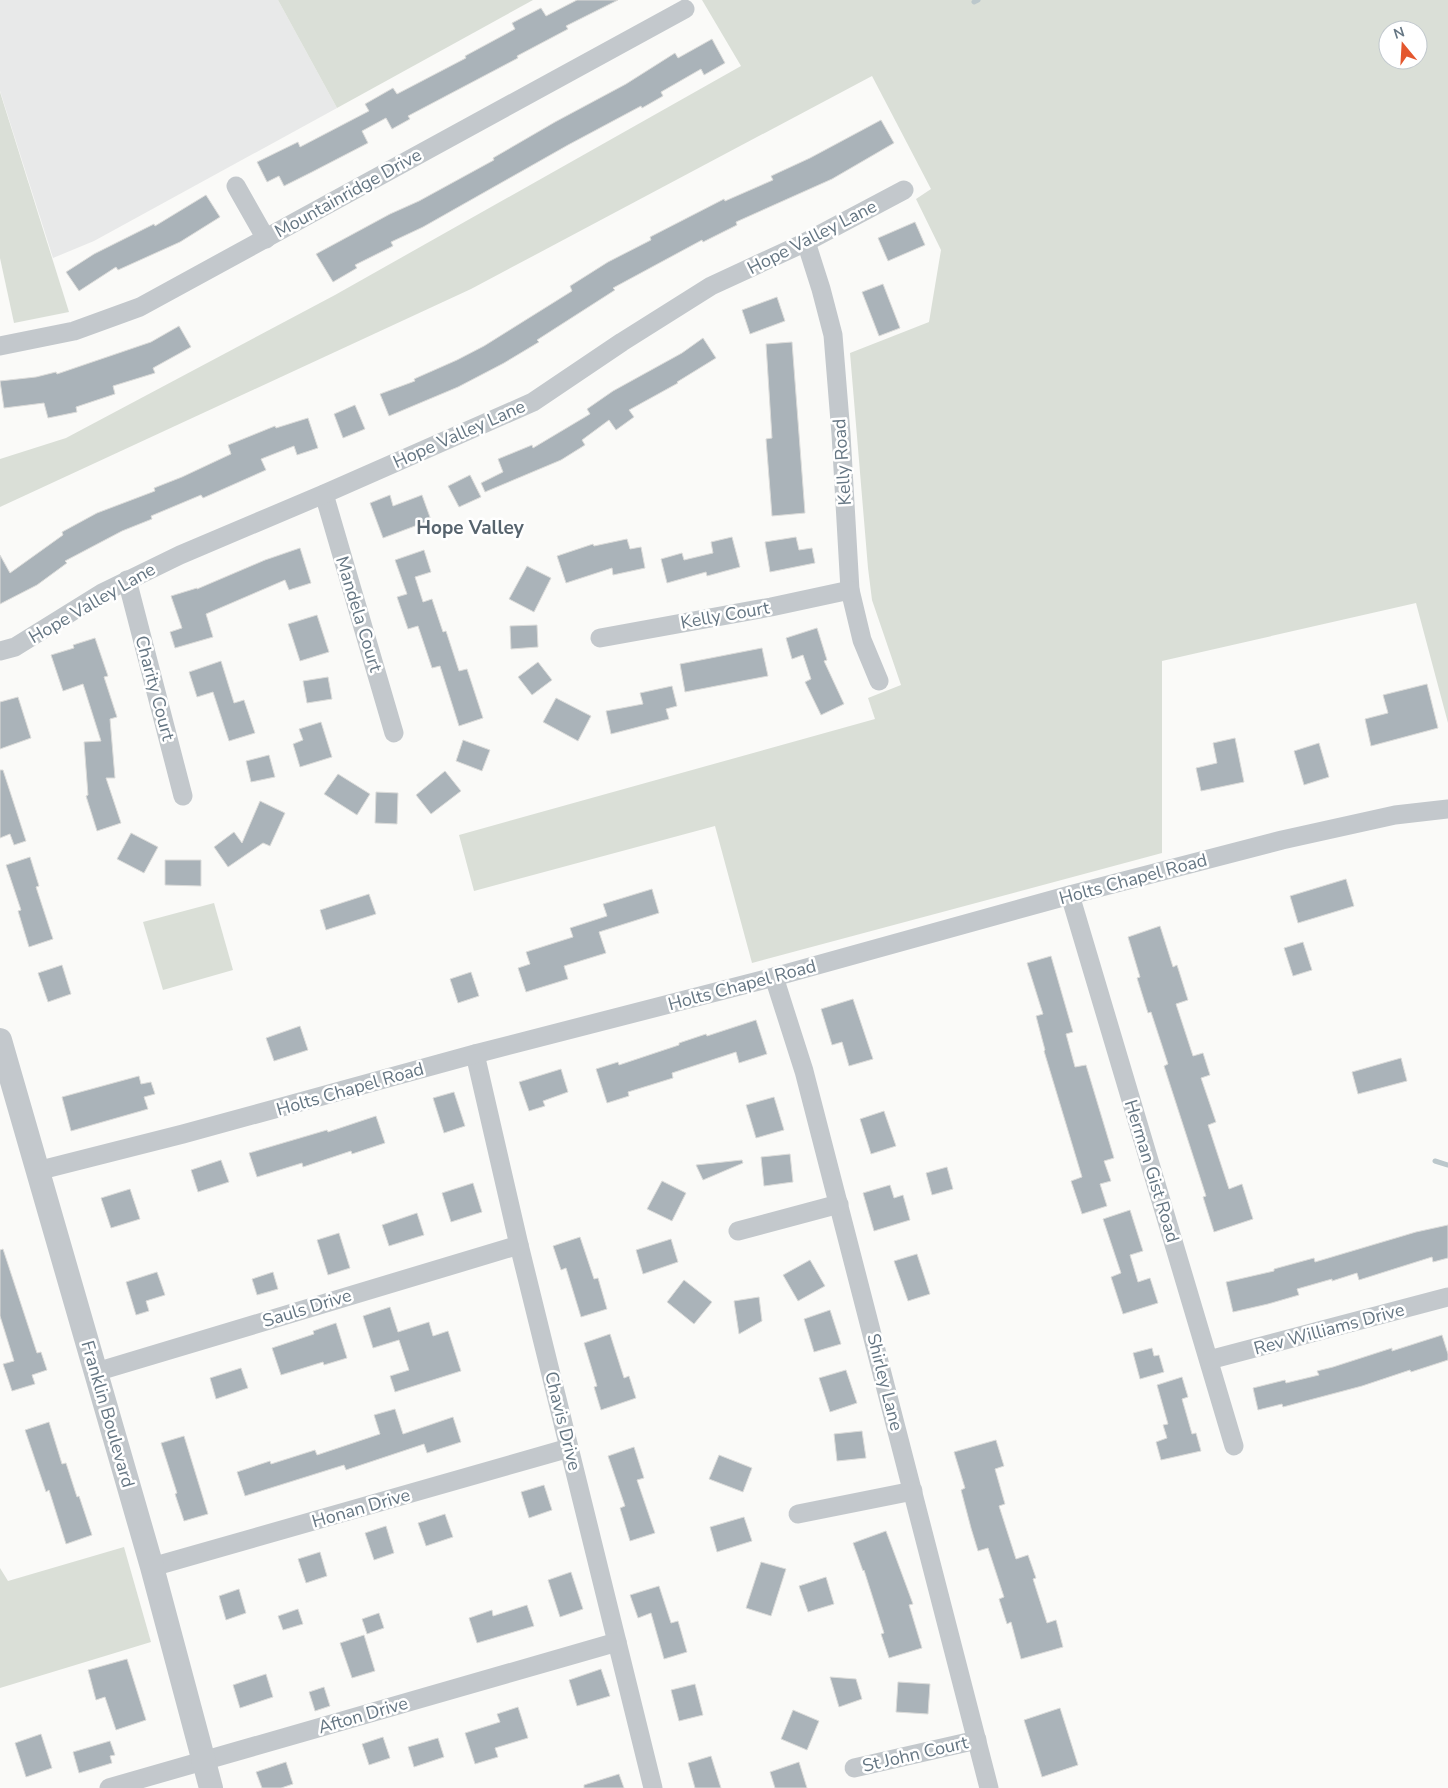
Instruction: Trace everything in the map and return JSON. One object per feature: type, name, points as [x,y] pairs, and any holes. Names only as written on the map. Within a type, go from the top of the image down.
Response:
[{"type":"street","name":"Mountainridge Drive","points":[[0,346],[74,331],[140,307],[685,9]]},
{"type":"street","points":[[236,186],[266,239]]},
{"type":"street","name":"Hope Valley Lane","points":[[0,651],[15,647],[102,593],[180,555],[533,402],[622,342],[711,286],[806,242],[904,190]]},
{"type":"street","name":"Kelly Road","points":[[806,242],[833,335],[850,590],[862,640],[879,681]]},
{"type":"street","name":"Mandela Court","points":[[324,494],[394,733]]},
{"type":"street","name":"Charity Court","points":[[127,580],[183,796]]},
{"type":"street","name":"Kelly Court","points":[[600,638],[771,607],[850,590]]},
{"type":"street","name":"Holts Chapel Road","points":[[37,1171],[211,1127],[475,1054],[774,977],[1282,840],[1395,815],[1448,808]]},
{"type":"street","name":"Herman Gist Road","points":[[1070,896],[1234,1446]]},
{"type":"street","name":"Shirley Lane","points":[[774,977],[804,1071],[989,1788]]},
{"type":"street","name":"Franklin Boulevard","points":[[0,1040],[152,1567],[212,1788]]},
{"type":"street","name":"Chavis Drive","points":[[475,1054],[519,1245],[653,1788]]},
{"type":"street","points":[[738,1231],[839,1204]]},
{"type":"street","name":"Sauls Drive","points":[[96,1372],[519,1245]]},
{"type":"street","name":"Rev Williams Drive","points":[[1209,1360],[1448,1297]]},
{"type":"street","name":"Honan Drive","points":[[152,1567],[570,1448]]},
{"type":"street","points":[[798,1514],[913,1490]]},
{"type":"street","name":"Afton Drive","points":[[109,1788],[617,1642]]},
{"type":"street","name":"St John Court","points":[[854,1768],[977,1740]]},
{"type":"shaded area","points":[[0,0],[278,0],[337,108],[94,241],[53,258],[0,91]]},
{"type":"shaded area","points":[[278,0],[533,0],[337,108]]},
{"type":"shaded area","points":[[702,0],[1448,0],[1448,723],[1416,603],[1162,661],[1162,853],[752,963],[715,826],[474,891],[459,835],[875,719],[868,698],[901,685],[872,600],[850,353],[929,322],[941,250],[916,199],[931,189],[872,76],[471,289],[0,507],[0,459],[66,438],[335,295],[741,66]]},
{"type":"shaded area","points":[[0,92],[69,312],[14,323],[0,258]]},
{"type":"shaded area","points":[[214,903],[233,970],[163,990],[143,922]]},
{"type":"shaded area","points":[[124,1547],[151,1642],[0,1688],[0,1568],[8,1581]]},
{"type":"building","points":[[577,0],[618,0],[566,26],[568,29],[517,56],[518,58],[408,116],[410,119],[392,129],[386,118],[362,131],[368,143],[284,186],[279,176],[267,182],[257,162],[298,142],[300,147],[369,111],[365,104],[393,88],[397,94],[466,58],[465,56],[515,29],[512,23],[541,8],[546,16]]},
{"type":"building","points":[[712,39],[725,63],[704,75],[701,69],[661,92],[663,96],[642,108],[641,106],[423,227],[391,242],[393,246],[355,265],[357,268],[333,282],[316,254],[494,160],[493,158],[626,84],[675,53],[678,58]]},
{"type":"building","points":[[881,120],[894,143],[832,179],[736,222],[737,225],[703,242],[702,240],[613,288],[615,290],[537,340],[539,342],[504,363],[458,387],[389,416],[380,394],[415,381],[414,379],[484,346],[572,291],[570,286],[608,262],[651,240],[650,237],[724,199],[725,201],[773,180],[771,176],[810,158]]},
{"type":"building","points":[[206,195],[220,217],[180,242],[118,270],[116,267],[79,291],[66,272],[94,254],[154,224],[155,226]]},
{"type":"building","points":[[915,222],[925,245],[888,261],[878,238]]},
{"type":"building","points":[[883,284],[900,328],[879,336],[862,292]]},
{"type":"building","points":[[777,297],[785,321],[750,334],[742,310]]},
{"type":"building","points":[[179,326],[191,347],[153,368],[155,373],[113,386],[115,394],[76,407],[77,412],[48,418],[44,403],[4,408],[0,381],[36,377],[56,372],[57,374],[151,342]]},
{"type":"building","points":[[703,338],[716,358],[678,383],[629,410],[634,417],[616,430],[609,420],[582,440],[585,445],[561,460],[485,492],[481,483],[503,472],[498,459],[532,445],[533,448],[590,414],[587,409],[613,391],[682,353]]},
{"type":"building","points":[[792,342],[805,513],[772,516],[766,439],[772,438],[766,344]]},
{"type":"building","points":[[355,405],[365,429],[343,438],[334,414]]},
{"type":"building","points":[[308,418],[318,448],[297,455],[294,446],[261,459],[266,470],[203,498],[201,495],[151,516],[152,519],[122,531],[65,561],[67,563],[37,585],[0,604],[0,555],[10,573],[63,535],[62,532],[97,513],[155,491],[154,488],[231,454],[228,445],[275,426],[276,428]]},
{"type":"building","points":[[470,475],[481,497],[459,507],[448,486]]},
{"type":"building","points":[[390,495],[393,506],[422,495],[431,520],[383,538],[370,503]]},
{"type":"building","points":[[732,537],[740,567],[707,576],[706,572],[667,583],[661,559],[682,553],[684,560],[713,553],[711,542]]},
{"type":"building","points":[[796,537],[799,550],[812,548],[815,563],[770,572],[765,542]]},
{"type":"building","points":[[627,539],[630,549],[641,547],[645,568],[613,575],[612,568],[566,583],[557,556],[593,544],[594,546]]},
{"type":"building","points":[[300,548],[311,583],[289,590],[285,580],[206,614],[213,637],[175,648],[170,632],[182,628],[171,596],[197,589],[265,560]]},
{"type":"building","points":[[424,550],[431,572],[415,577],[423,602],[432,599],[443,632],[446,631],[459,671],[467,669],[483,718],[459,726],[440,666],[432,668],[418,626],[408,629],[397,597],[407,594],[395,560]]},
{"type":"building","points":[[527,566],[551,578],[534,612],[509,599]]},
{"type":"building","points":[[317,615],[329,652],[300,661],[288,624]]},
{"type":"building","points":[[537,625],[538,647],[511,649],[510,626]]},
{"type":"building","points":[[817,628],[827,660],[824,661],[844,704],[821,715],[805,682],[811,679],[803,655],[792,659],[786,638]]},
{"type":"building","points":[[95,638],[108,676],[104,677],[117,717],[110,719],[115,778],[106,778],[121,823],[97,831],[86,796],[88,795],[84,742],[101,741],[83,684],[63,691],[51,655],[74,648],[73,645]]},
{"type":"building","points":[[762,648],[768,676],[685,692],[680,664]]},
{"type":"building","points":[[221,661],[234,703],[244,700],[255,733],[229,741],[213,692],[197,697],[189,672]]},
{"type":"building","points":[[538,662],[552,680],[532,695],[518,677]]},
{"type":"building","points":[[328,677],[332,699],[307,703],[303,681]]},
{"type":"building","points":[[1427,684],[1438,728],[1371,746],[1365,719],[1388,713],[1383,695]]},
{"type":"building","points":[[672,686],[677,706],[666,709],[669,719],[611,734],[606,711],[643,704],[640,693]]},
{"type":"building","points":[[18,697],[31,738],[0,749],[0,702]]},
{"type":"building","points":[[556,698],[591,716],[578,741],[543,722]]},
{"type":"building","points":[[321,722],[332,757],[300,767],[293,744],[303,740],[299,729]]},
{"type":"building","points":[[1235,738],[1244,782],[1201,791],[1196,768],[1217,763],[1213,743]]},
{"type":"building","points":[[463,740],[490,750],[482,771],[456,761]]},
{"type":"building","points":[[1319,743],[1329,777],[1304,785],[1294,751]]},
{"type":"building","points":[[269,755],[275,777],[251,782],[246,761]]},
{"type":"building","points":[[0,770],[3,770],[26,841],[14,845],[10,834],[0,838]]},
{"type":"building","points":[[445,771],[461,791],[431,814],[416,795]]},
{"type":"building","points":[[338,774],[370,794],[357,815],[324,794]]},
{"type":"building","points":[[376,792],[398,793],[397,824],[375,823]]},
{"type":"building","points":[[260,801],[285,813],[270,846],[263,843],[228,867],[214,847],[234,832],[242,843]]},
{"type":"building","points":[[131,833],[158,847],[144,873],[117,859]]},
{"type":"building","points":[[30,857],[39,886],[36,887],[53,939],[29,947],[18,911],[21,910],[6,865]]},
{"type":"building","points":[[165,860],[201,860],[201,886],[165,885]]},
{"type":"building","points":[[1346,879],[1354,906],[1298,923],[1290,896]]},
{"type":"building","points":[[652,889],[659,913],[599,932],[606,953],[564,966],[568,979],[526,992],[518,968],[530,964],[526,952],[573,937],[570,928],[607,916],[603,904]]},
{"type":"building","points":[[369,894],[376,914],[326,930],[320,910]]},
{"type":"building","points":[[1160,926],[1173,967],[1177,965],[1188,1000],[1176,1004],[1193,1056],[1203,1053],[1210,1075],[1201,1078],[1216,1122],[1208,1125],[1229,1189],[1242,1184],[1253,1219],[1214,1232],[1203,1197],[1206,1196],[1164,1066],[1168,1064],[1151,1012],[1148,1013],[1137,978],[1140,977],[1128,937]]},
{"type":"building","points":[[1303,942],[1312,970],[1293,976],[1284,948]]},
{"type":"building","points":[[1051,956],[1073,1032],[1066,1034],[1075,1067],[1086,1065],[1114,1158],[1104,1161],[1111,1181],[1100,1184],[1107,1206],[1082,1214],[1071,1181],[1082,1177],[1044,1051],[1036,1016],[1043,1014],[1027,963]]},
{"type":"building","points":[[62,965],[71,994],[48,1002],[38,973]]},
{"type":"building","points":[[471,972],[479,996],[458,1003],[450,979]]},
{"type":"building","points":[[853,999],[873,1059],[849,1066],[842,1042],[832,1045],[821,1009]]},
{"type":"building","points":[[756,1020],[767,1054],[739,1063],[736,1052],[672,1073],[673,1078],[628,1092],[629,1096],[607,1103],[596,1069],[618,1062],[619,1065],[706,1034],[707,1036]]},
{"type":"building","points":[[300,1026],[308,1050],[274,1061],[266,1038]]},
{"type":"building","points":[[1401,1058],[1407,1081],[1358,1094],[1352,1072]]},
{"type":"building","points":[[561,1069],[568,1092],[543,1101],[545,1106],[529,1111],[519,1082]]},
{"type":"building","points":[[139,1076],[141,1084],[151,1082],[155,1094],[144,1097],[148,1109],[71,1131],[62,1097]]},
{"type":"building","points":[[454,1092],[465,1126],[444,1133],[433,1098]]},
{"type":"building","points":[[774,1097],[784,1130],[756,1138],[746,1105]]},
{"type":"building","points":[[884,1111],[896,1146],[871,1154],[860,1119]]},
{"type":"building","points":[[376,1116],[385,1143],[352,1154],[351,1151],[303,1167],[302,1163],[257,1177],[249,1153],[327,1130],[328,1132]]},
{"type":"building","points":[[790,1154],[793,1182],[764,1186],[761,1157]]},
{"type":"building","points":[[221,1160],[229,1182],[198,1192],[191,1170]]},
{"type":"building","points":[[742,1160],[743,1163],[703,1180],[696,1165]]},
{"type":"building","points":[[947,1167],[953,1189],[932,1195],[926,1173]]},
{"type":"building","points":[[662,1181],[686,1193],[672,1221],[647,1209]]},
{"type":"building","points":[[473,1183],[482,1212],[451,1222],[442,1193]]},
{"type":"building","points":[[890,1185],[894,1198],[903,1195],[910,1220],[874,1231],[863,1193]]},
{"type":"building","points":[[130,1189],[140,1219],[111,1228],[101,1198]]},
{"type":"building","points":[[1130,1210],[1143,1251],[1130,1255],[1138,1282],[1150,1278],[1158,1303],[1123,1314],[1111,1277],[1121,1273],[1103,1219]]},
{"type":"building","points":[[417,1213],[424,1235],[389,1246],[382,1225]]},
{"type":"building","points":[[1448,1225],[1448,1258],[1433,1262],[1432,1257],[1359,1280],[1357,1273],[1332,1281],[1332,1279],[1297,1289],[1299,1295],[1233,1312],[1226,1282],[1274,1271],[1274,1269],[1314,1258],[1315,1262],[1416,1232]]},
{"type":"building","points":[[339,1233],[350,1268],[328,1275],[317,1240]]},
{"type":"building","points":[[580,1237],[594,1279],[598,1278],[607,1309],[581,1317],[566,1268],[561,1270],[553,1246]]},
{"type":"building","points":[[671,1239],[678,1262],[643,1274],[636,1250]]},
{"type":"building","points":[[3,1249],[37,1353],[41,1352],[47,1370],[32,1375],[35,1384],[12,1391],[3,1364],[14,1361],[0,1316],[0,1250]]},
{"type":"building","points":[[917,1254],[930,1294],[908,1301],[894,1261]]},
{"type":"building","points":[[810,1260],[825,1286],[798,1301],[783,1275]]},
{"type":"building","points":[[157,1272],[165,1295],[146,1301],[149,1311],[136,1315],[126,1282]]},
{"type":"building","points":[[273,1272],[278,1289],[257,1295],[252,1279]]},
{"type":"building","points":[[684,1280],[712,1302],[694,1324],[667,1302]]},
{"type":"building","points":[[759,1297],[762,1321],[739,1334],[734,1301]]},
{"type":"building","points":[[390,1307],[398,1332],[429,1322],[433,1336],[448,1331],[461,1371],[395,1392],[390,1376],[409,1370],[399,1340],[373,1348],[363,1316]]},
{"type":"building","points":[[830,1310],[841,1344],[814,1352],[804,1319]]},
{"type":"building","points":[[336,1323],[347,1358],[324,1365],[323,1362],[281,1375],[272,1348],[314,1334],[313,1331]]},
{"type":"building","points":[[610,1334],[624,1378],[629,1376],[636,1398],[601,1410],[594,1387],[597,1386],[584,1343]]},
{"type":"building","points":[[1442,1335],[1448,1360],[1283,1407],[1282,1404],[1258,1410],[1253,1388],[1285,1380],[1286,1383],[1319,1375],[1317,1371],[1392,1348],[1392,1351]]},
{"type":"building","points":[[1152,1348],[1154,1356],[1159,1355],[1164,1372],[1140,1379],[1133,1353]]},
{"type":"building","points":[[241,1368],[248,1388],[216,1399],[210,1378]]},
{"type":"building","points":[[846,1370],[857,1403],[830,1412],[819,1378]]},
{"type":"building","points":[[1182,1377],[1188,1397],[1182,1399],[1192,1434],[1196,1433],[1201,1451],[1161,1460],[1156,1442],[1167,1438],[1163,1425],[1168,1424],[1157,1385]]},
{"type":"building","points":[[395,1409],[403,1434],[453,1417],[461,1442],[427,1453],[424,1444],[346,1470],[344,1465],[245,1496],[237,1472],[270,1461],[271,1464],[315,1450],[317,1455],[380,1434],[374,1415]]},
{"type":"building","points":[[49,1422],[62,1464],[66,1463],[92,1535],[66,1544],[49,1490],[46,1492],[25,1430]]},
{"type":"building","points":[[862,1431],[866,1458],[837,1461],[834,1434]]},
{"type":"building","points":[[184,1436],[208,1514],[184,1521],[161,1443]]},
{"type":"building","points":[[996,1440],[1004,1466],[995,1469],[1005,1504],[999,1506],[1016,1559],[1028,1555],[1036,1578],[1033,1579],[1047,1623],[1056,1620],[1063,1647],[1021,1659],[1011,1622],[1007,1624],[999,1599],[1004,1597],[988,1548],[978,1551],[961,1490],[965,1488],[954,1452]]},
{"type":"building","points":[[634,1447],[644,1478],[637,1480],[655,1533],[630,1541],[620,1508],[625,1506],[608,1456]]},
{"type":"building","points":[[719,1455],[752,1468],[743,1492],[709,1479]]},
{"type":"building","points":[[544,1485],[552,1510],[529,1518],[521,1492]]},
{"type":"building","points":[[445,1514],[453,1537],[426,1546],[418,1523]]},
{"type":"building","points":[[744,1517],[752,1541],[717,1552],[710,1527]]},
{"type":"building","points":[[386,1526],[394,1553],[374,1560],[365,1533]]},
{"type":"building","points":[[886,1531],[913,1604],[909,1605],[922,1648],[889,1658],[881,1634],[884,1633],[864,1570],[853,1543]]},
{"type":"building","points":[[320,1552],[327,1576],[306,1583],[298,1559]]},
{"type":"building","points":[[761,1562],[786,1569],[771,1616],[746,1608]]},
{"type":"building","points":[[571,1572],[583,1609],[560,1617],[548,1580]]},
{"type":"building","points":[[826,1577],[834,1604],[808,1612],[799,1586]]},
{"type":"building","points":[[659,1586],[671,1623],[678,1621],[687,1652],[664,1659],[651,1613],[638,1618],[630,1595]]},
{"type":"building","points":[[239,1589],[246,1613],[226,1620],[219,1596]]},
{"type":"building","points":[[527,1605],[534,1626],[477,1643],[469,1618],[492,1610],[493,1616]]},
{"type":"building","points":[[298,1609],[303,1624],[283,1630],[278,1616]]},
{"type":"building","points":[[379,1613],[384,1628],[367,1634],[362,1619]]},
{"type":"building","points":[[364,1635],[375,1671],[352,1678],[340,1643]]},
{"type":"building","points":[[127,1659],[146,1720],[116,1730],[105,1697],[96,1700],[88,1670]]},
{"type":"building","points":[[601,1669],[610,1696],[577,1706],[569,1680]]},
{"type":"building","points":[[266,1674],[273,1697],[240,1708],[233,1685]]},
{"type":"building","points":[[830,1677],[856,1679],[862,1699],[839,1707]]},
{"type":"building","points":[[898,1682],[930,1684],[928,1714],[896,1712]]},
{"type":"building","points":[[695,1684],[703,1715],[679,1721],[671,1690]]},
{"type":"building","points":[[324,1687],[330,1706],[315,1711],[309,1692]]},
{"type":"building","points":[[518,1707],[528,1738],[495,1748],[498,1757],[475,1764],[465,1733],[500,1722],[497,1714]]},
{"type":"building","points":[[1060,1708],[1078,1765],[1042,1777],[1024,1720]]},
{"type":"building","points":[[793,1710],[819,1721],[807,1750],[781,1739]]},
{"type":"building","points":[[41,1734],[52,1768],[26,1777],[15,1743]]},
{"type":"building","points":[[383,1737],[390,1758],[369,1765],[362,1744]]},
{"type":"building","points":[[438,1738],[444,1757],[414,1767],[408,1747]]},
{"type":"building","points":[[110,1741],[115,1755],[110,1756],[112,1763],[79,1773],[73,1752]]},
{"type":"building","points":[[711,1756],[721,1788],[695,1788],[688,1763]]},
{"type":"building","points":[[286,1762],[293,1784],[281,1788],[262,1788],[256,1772]]},
{"type":"building","points":[[799,1762],[807,1788],[775,1788],[770,1772]]},
{"type":"building","points":[[619,1774],[624,1788],[584,1788],[584,1785]]},
{"type":"waterway","points":[[974,2],[978,0]]},
{"type":"waterway","points":[[1435,1161],[1448,1165]]},
{"type":"district","name":"Hope Valley","points":[[470,528]]}]
